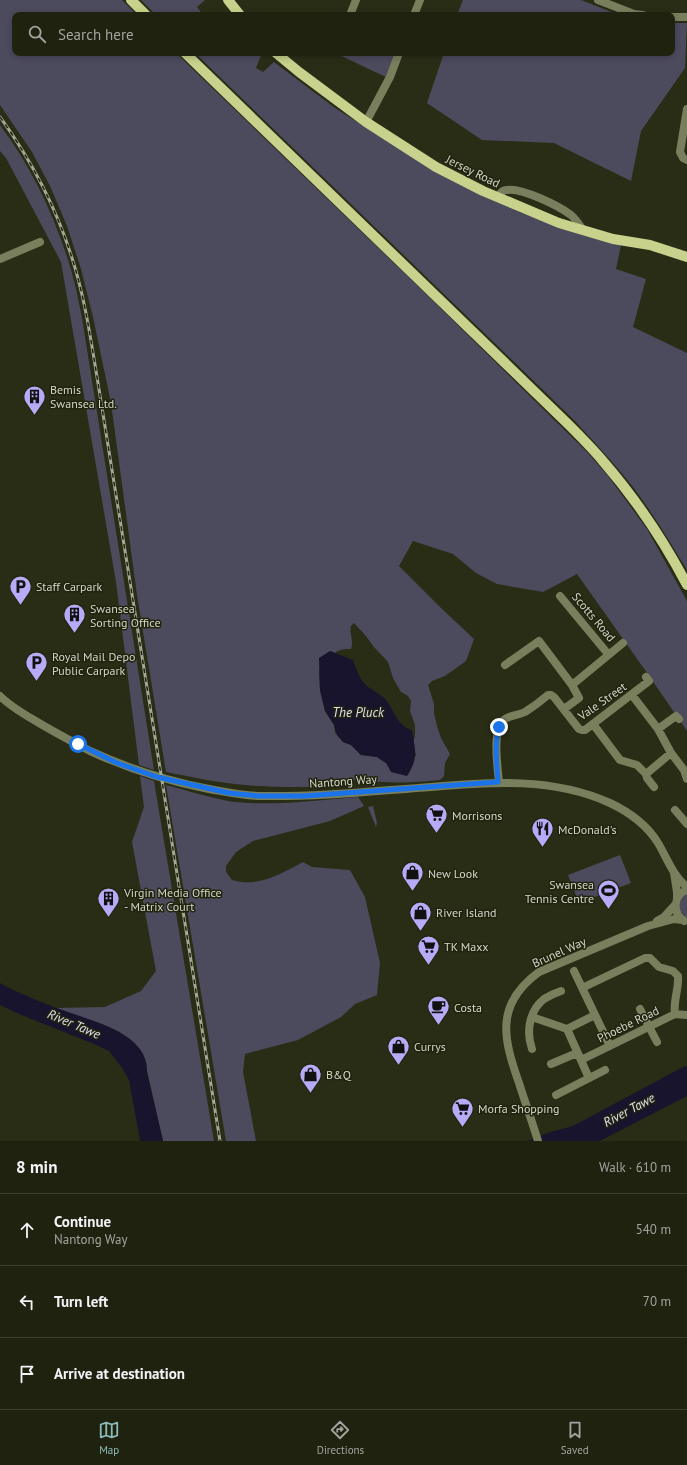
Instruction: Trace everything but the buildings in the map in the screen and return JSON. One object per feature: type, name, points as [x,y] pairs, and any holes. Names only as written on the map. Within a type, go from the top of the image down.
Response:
[{"type":"main road","points":[[131,0],[143,12]]},
{"type":"main road","points":[[228,0],[238,12]]},
{"type":"main road","points":[[188,56],[557,413],[602,460],[632,497],[678,567],[687,586]]},
{"type":"main road","name":"Jersey Road","points":[[280,56],[366,122],[436,168],[559,223],[613,239],[650,245],[687,257]]},
{"type":"street","points":[[351,12],[356,0]]},
{"type":"street","points":[[415,12],[420,0]]},
{"type":"street","points":[[598,0],[629,12]]},
{"type":"street","points":[[675,17],[687,17]]},
{"type":"street","points":[[366,122],[390,77],[398,56]]},
{"type":"street","points":[[687,109],[680,152],[680,156],[687,160]]},
{"type":"street","points":[[498,197],[501,192],[508,189],[542,199],[571,215],[583,230]]},
{"type":"street","points":[[0,259],[40,242]]},
{"type":"street","name":"Scotts Road","points":[[560,596],[608,654]]},
{"type":"street","points":[[505,665],[539,641],[579,698],[564,709]]},
{"type":"street","name":"Scotts Road","points":[[572,686],[608,654],[623,643]]},
{"type":"street","name":"Vale Street","points":[[498,782],[496,752],[497,735],[502,722],[505,719],[526,712],[551,695],[579,729],[585,730],[649,681],[646,677]]},
{"type":"street","points":[[632,695],[658,729],[671,753],[684,770],[687,779]]},
{"type":"street","name":"Nantong Way","points":[[0,696],[13,707],[49,728],[117,763],[157,777],[229,793],[259,796],[304,796],[498,782],[543,785],[584,793],[609,802],[627,811],[651,833],[658,842],[674,872],[687,889]]},
{"type":"street","points":[[658,729],[676,716],[679,719]]},
{"type":"street","points":[[593,724],[620,760],[636,765],[646,774],[647,778],[654,787]]},
{"type":"street","points":[[646,774],[671,753]]},
{"type":"street","points":[[681,812],[687,824]]},
{"type":"street","name":"Nantong Way","points":[[674,872],[677,892],[676,901]]},
{"type":"street","name":"Brunel Way","points":[[538,1141],[534,1125],[512,1062],[505,1034],[509,1010],[513,1002],[525,984],[539,972],[648,926],[664,917],[680,894],[687,889]]},
{"type":"street","points":[[676,901],[677,913],[685,921]]},
{"type":"street","name":"Brunel Way","points":[[648,926],[674,919],[685,921]]},
{"type":"street","points":[[582,988],[645,958],[650,958],[659,967],[672,971],[678,976],[674,1006],[675,1014]]},
{"type":"street","points":[[574,971],[610,1046]]},
{"type":"street","points":[[532,1049],[528,1032],[532,1017],[538,1005],[544,999],[561,991]]},
{"type":"street","points":[[640,1009],[657,1042]]},
{"type":"street","name":"Phoebe Road","points":[[550,1064],[610,1046],[675,1014],[687,1016]]},
{"type":"street","points":[[532,1017],[567,1029],[595,1015]]},
{"type":"street","points":[[567,1029],[589,1078]]},
{"type":"street","points":[[556,1095],[605,1070]]},
{"type":"shaded area","points":[[0,0],[122,0],[134,12],[12,12],[12,56],[179,56],[425,293],[587,452],[608,476],[647,529],[687,601],[687,731],[577,574],[543,592],[497,584],[476,573],[453,554],[413,541],[399,566],[474,639],[466,661],[445,676],[432,681],[428,685],[434,704],[434,713],[437,726],[441,738],[450,754],[445,763],[444,776],[440,780],[419,782],[380,782],[353,780],[351,786],[271,787],[225,783],[166,772],[137,595],[111,403],[93,317],[81,269],[67,226],[50,186],[32,152],[0,105]],"holes":[[[354,623],[388,662],[393,678],[401,692],[408,696],[411,701],[410,711],[415,725],[415,737],[413,741],[416,756],[386,763],[377,757],[361,755],[351,745],[343,742],[335,733],[334,725],[325,711],[320,690],[319,671],[330,651],[335,653],[341,650],[351,649],[351,626]]]},
{"type":"shaded area","points":[[141,0],[205,0],[197,7],[201,12],[153,12]]},
{"type":"shaded area","points":[[463,0],[581,0],[611,12],[458,12]]},
{"type":"shaded area","points":[[675,23],[687,23],[685,68],[641,131],[631,181],[554,143],[482,140],[427,103],[443,56],[675,56]]},
{"type":"shaded area","points":[[198,56],[261,56],[256,68],[263,72],[274,62],[335,108],[437,172],[521,213],[621,245],[616,269],[646,279],[633,327],[687,353],[687,570],[633,487],[612,461],[574,420]]},
{"type":"shaded area","points":[[341,56],[396,56],[388,78]]},
{"type":"shaded area","points":[[0,125],[23,159],[43,196],[59,234],[75,284],[82,318],[154,770],[139,765],[116,582],[61,262],[6,158],[0,151]]},
{"type":"shaded area","points":[[140,776],[154,781],[214,1141],[163,1141],[147,1071],[120,1032],[57,1008],[105,1007],[141,991],[156,971],[132,842],[144,807]]},
{"type":"shaded area","points":[[166,785],[228,801],[244,803],[276,803],[358,797],[364,806],[330,821],[253,841],[236,852],[226,866],[226,872],[232,880],[242,882],[260,881],[277,875],[303,862],[312,867],[350,870],[365,897],[380,963],[377,995],[355,1004],[341,1017],[298,1040],[245,1054],[243,1072],[256,1141],[226,1141]]},
{"type":"shaded area","points":[[373,806],[377,823],[376,827],[368,807]]},
{"type":"shaded area","points":[[620,855],[631,883],[579,903],[568,875]]},
{"type":"shaded area","points":[[687,894],[687,918],[681,912],[680,903]]},
{"type":"water","name":"The Pluck","points":[[330,651],[353,660],[364,683],[384,698],[399,721],[407,728],[412,730],[415,759],[407,776],[391,772],[386,763],[377,757],[361,755],[351,745],[343,742],[337,735],[334,725],[325,711],[320,690],[319,658]]},
{"type":"water","name":"River Tawe","points":[[0,983],[36,1000],[100,1023],[128,1037],[138,1047],[145,1058],[163,1141],[140,1141],[129,1080],[109,1051],[0,1005]]},
{"type":"water","name":"River Tawe","points":[[687,1066],[687,1096],[600,1141],[528,1141],[550,1132],[573,1126]]},
{"type":"railway","points":[[0,117],[42,184],[66,239],[77,273],[84,304],[220,1141]]},
{"type":"place","name":"Bemis Swansea Ltd.","points":[[34,416]]},
{"type":"place","name":"Staff Carpark","points":[[21,606]]},
{"type":"place","name":"Swansea Sorting Office","points":[[75,634]]},
{"type":"place","name":"Royal Mail Depo Public Carpark","points":[[36,682]]},
{"type":"place","name":"Morrisons","points":[[436,834]]},
{"type":"place","name":"McDonald's","points":[[543,848]]},
{"type":"place","name":"New Look","points":[[413,892]]},
{"type":"place","name":"Swansea Tennis Centre","points":[[609,910]]},
{"type":"place","name":"Virgin Media Office - Matrix Court","points":[[109,918]]},
{"type":"place","name":"River Island","points":[[421,932]]},
{"type":"place","name":"TK Maxx","points":[[428,966]]},
{"type":"place","name":"Costa","points":[[439,1026]]},
{"type":"place","name":"Currys","points":[[398,1066]]},
{"type":"place","name":"B&Q","points":[[311,1094]]},
{"type":"place","name":"Morfa Shopping","points":[[462,1128]]},
{"type":"route","points":[[78,744],[134,770],[184,784],[229,793],[259,796],[304,796],[498,782],[496,752],[499,727]]}]
